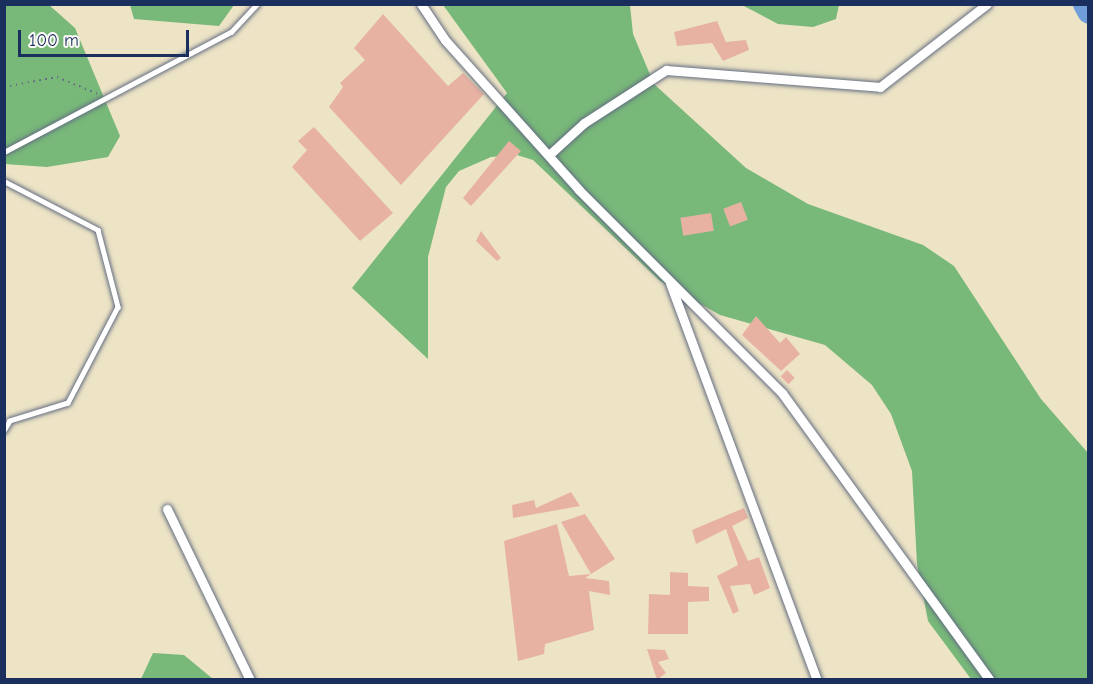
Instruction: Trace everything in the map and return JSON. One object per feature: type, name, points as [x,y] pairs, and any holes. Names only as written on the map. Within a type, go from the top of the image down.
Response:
[{"type":"street","points":[[421,4],[446,40],[550,154],[669,281],[782,393],[990,680]]},
{"type":"street","points":[[550,154],[611,104],[666,70],[880,87],[987,4]]},
{"type":"street","points":[[669,281],[817,680]]},
{"type":"street","points":[[167,509],[250,680]]},
{"type":"lane","points":[[4,152],[231,32],[257,4]]},
{"type":"lane","points":[[4,181],[98,231],[118,307],[68,403],[10,421],[4,431]]},
{"type":"path","points":[[4,87],[57,77],[107,98]]},
{"type":"green space","points":[[130,4],[234,5],[219,26],[134,19]]},
{"type":"green space","points":[[5,5],[49,5],[75,28],[120,136],[108,157],[47,167],[5,164]]},
{"type":"green space","points":[[443,5],[630,5],[633,34],[654,84],[746,168],[808,204],[923,245],[954,266],[1041,399],[1088,453],[1088,679],[971,679],[928,621],[917,564],[912,471],[891,414],[872,385],[825,345],[720,315],[660,281],[533,160],[517,155],[491,157],[459,171],[446,187],[428,257],[428,359],[352,288],[507,93]]},
{"type":"green space","points":[[742,5],[839,5],[836,19],[813,27],[778,24]]},
{"type":"green space","points":[[153,653],[184,655],[213,679],[141,679]]},
{"type":"building","points":[[383,14],[448,86],[463,73],[484,94],[401,185],[329,107],[343,87],[340,83],[365,60],[354,48]]},
{"type":"building","points":[[717,21],[726,42],[746,40],[749,50],[723,61],[712,43],[677,46],[674,32]]},
{"type":"building","points":[[314,127],[393,213],[360,241],[292,167],[307,150],[298,141]]},
{"type":"building","points":[[509,141],[521,151],[471,206],[463,198]]},
{"type":"building","points":[[741,202],[748,220],[730,227],[723,209]]},
{"type":"building","points":[[711,213],[714,231],[683,236],[680,218]]},
{"type":"building","points":[[481,231],[501,258],[497,261],[476,241]]},
{"type":"building","points":[[756,316],[780,343],[786,337],[800,354],[781,371],[742,335]]},
{"type":"building","points":[[787,370],[795,378],[788,384],[781,376]]},
{"type":"building","points":[[571,492],[580,506],[513,518],[512,505],[534,500],[536,508]]},
{"type":"building","points":[[744,508],[748,518],[732,526],[748,561],[759,557],[770,588],[754,595],[750,584],[730,586],[739,611],[733,614],[717,576],[738,565],[726,529],[696,544],[692,530]]},
{"type":"building","points":[[585,514],[615,559],[591,574],[561,522]]},
{"type":"building","points":[[557,524],[569,576],[591,574],[585,578],[609,581],[610,595],[589,591],[594,630],[545,644],[544,654],[518,661],[504,541]]},
{"type":"building","points":[[670,572],[688,573],[688,586],[709,587],[709,601],[688,602],[688,634],[648,634],[649,594],[670,595]]},
{"type":"building","points":[[647,649],[665,650],[669,659],[658,662],[666,673],[657,680]]},
{"type":"waterway","points":[[1083,4],[1088,13]]}]
